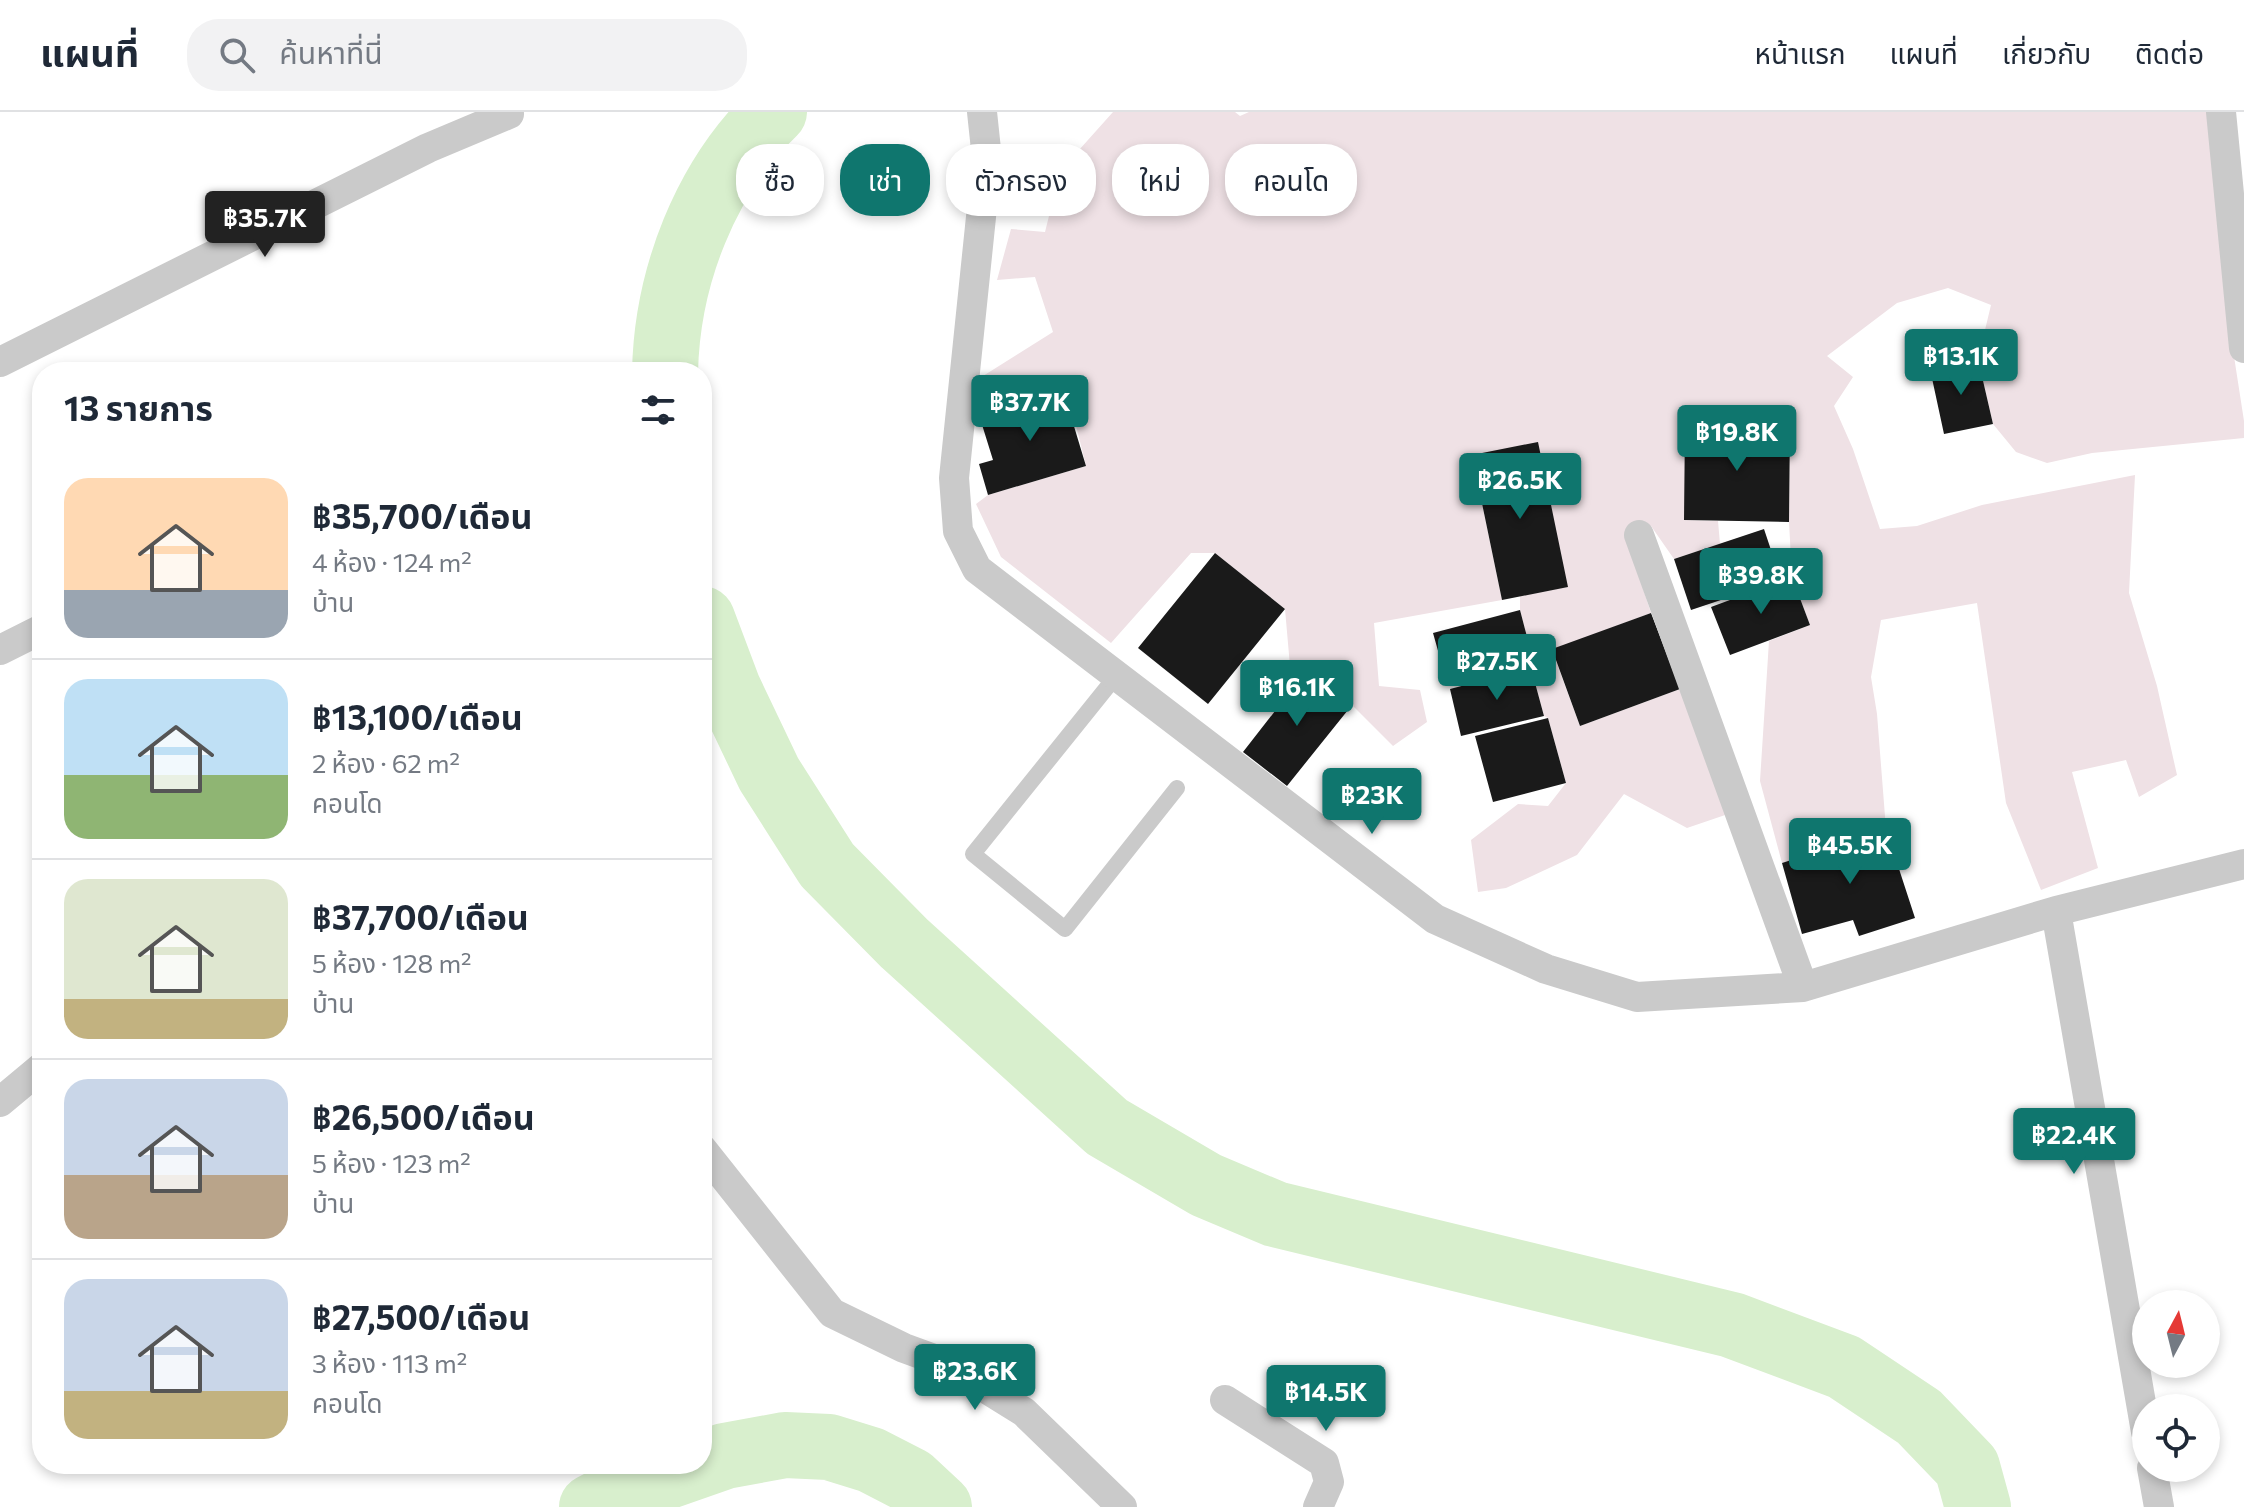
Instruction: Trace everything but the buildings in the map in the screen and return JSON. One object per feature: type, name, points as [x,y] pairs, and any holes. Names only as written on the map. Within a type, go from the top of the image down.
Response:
[{"type":"street","points":[[982,112],[987,159],[954,478],[958,531],[977,569],[1435,919],[1532,963],[1637,997],[1803,987],[2056,911],[2244,864]]},
{"type":"street","points":[[2221,112],[2240,238],[2244,348]]},
{"type":"street","points":[[0,362],[428,148],[509,114]]},
{"type":"street","points":[[1639,535],[1803,987]]},
{"type":"street","points":[[0,650],[32,634]]},
{"type":"street","points":[[2056,911],[2139,1394]]},
{"type":"street","points":[[0,1102],[32,1075]]},
{"type":"street","points":[[712,1162],[832,1313],[904,1348],[945,1363],[1024,1412],[1122,1507]]},
{"type":"street","points":[[1225,1400],[1324,1463],[1329,1482],[1318,1507]]},
{"type":"street","points":[[2155,1482],[2159,1507]]},
{"type":"lane","points":[[1117,675],[973,854],[1065,929],[1177,788]]},
{"type":"shaded area","points":[[1113,112],[1235,112],[1240,116],[1249,112],[2211,112],[2229,324],[2244,438],[2092,453],[2047,463],[2016,452],[1993,424],[1978,359],[1991,305],[1948,288],[1897,303],[1827,356],[1853,377],[1834,406],[1853,449],[1880,529],[1917,526],[1982,505],[2135,475],[2129,593],[2157,686],[2177,775],[2139,797],[2126,760],[2072,772],[2098,868],[2041,890],[2006,803],[1977,603],[1881,620],[1871,677],[1886,829],[1782,863],[1760,781],[1769,641],[1810,625],[1792,577],[1790,425],[1684,520],[1718,521],[1720,544],[1674,559],[1651,526],[1625,534],[1651,613],[1552,650],[1580,726],[1680,689],[1731,813],[1687,828],[1624,794],[1577,855],[1506,888],[1478,892],[1471,840],[1518,804],[1548,806],[1566,783],[1531,668],[1532,656],[1520,610],[1520,596],[1567,587],[1472,455],[1502,600],[1374,623],[1379,686],[1420,690],[1427,722],[1393,746],[1352,705],[1308,670],[1292,689],[1285,609],[1215,553],[1191,553],[1111,643],[1001,557],[976,504],[988,495],[1086,466],[1066,385],[979,415],[983,376],[1053,332],[1035,277],[997,280],[1011,229],[1045,232],[1049,216],[1096,216],[1096,144],[1084,144]]},
{"type":"waterway","points":[[666,362],[673,301],[694,231],[728,167],[774,112]]},
{"type":"waterway","points":[[712,646],[728,688],[769,774],[827,865],[904,943],[1107,1127],[1206,1185],[1275,1214],[1732,1325],[1844,1367],[1919,1417],[1967,1467],[1978,1507]]},
{"type":"waterway","points":[[712,1461],[785,1445],[829,1447],[871,1460],[910,1480],[939,1507]]},
{"type":"waterway","points":[[592,1507],[617,1494],[674,1474]]}]
